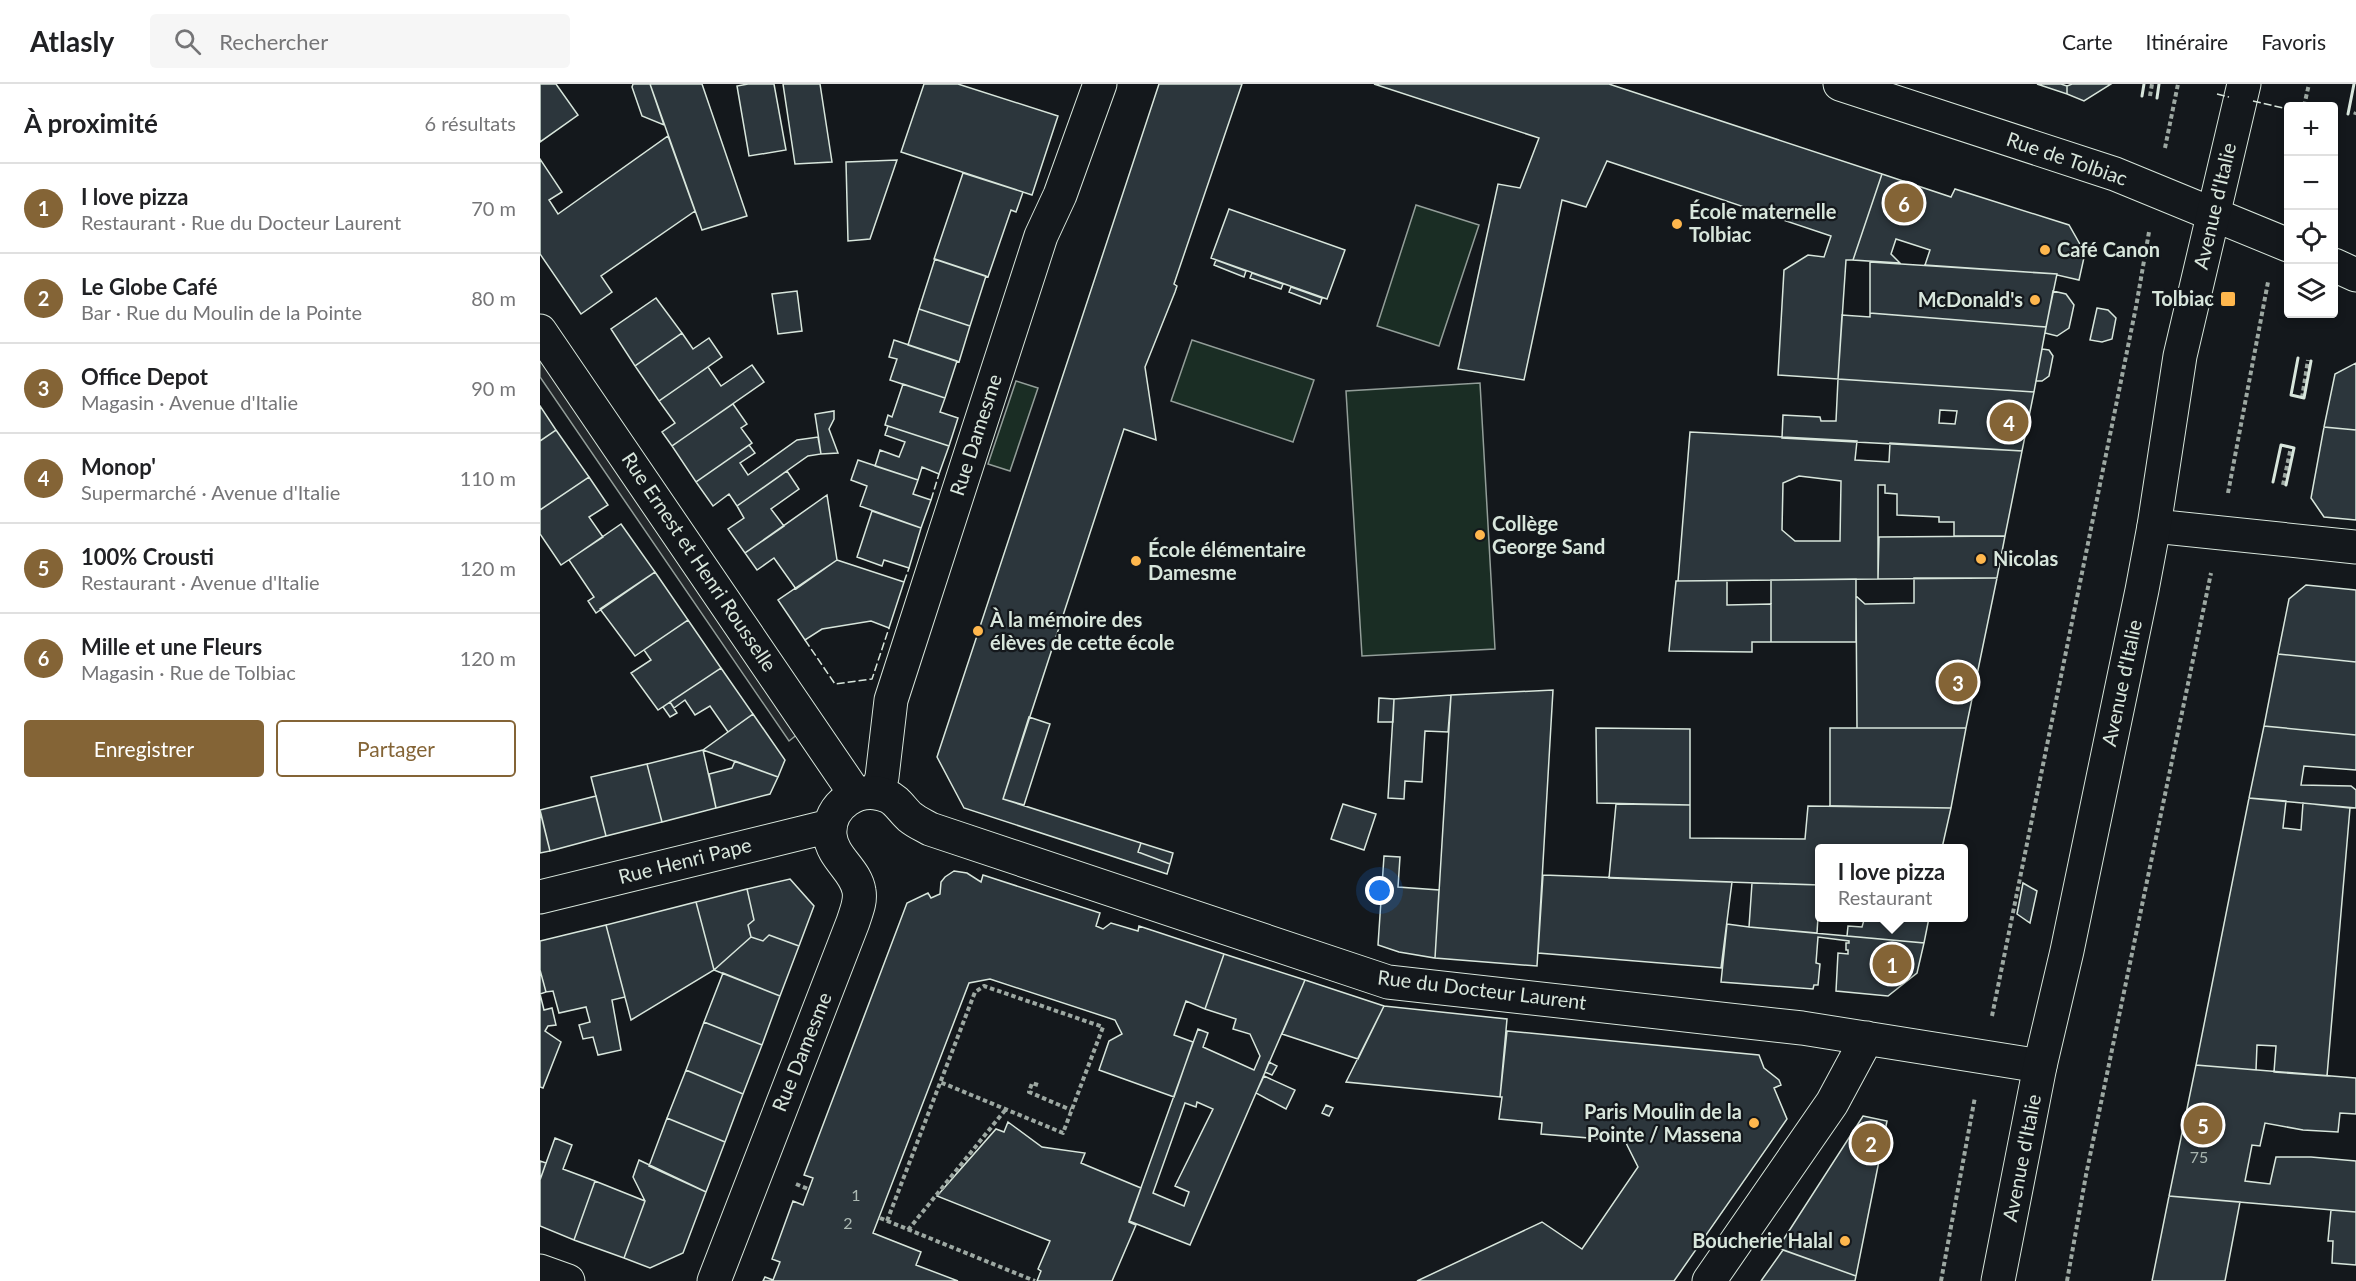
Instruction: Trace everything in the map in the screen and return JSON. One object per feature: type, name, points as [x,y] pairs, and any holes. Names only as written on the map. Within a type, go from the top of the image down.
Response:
[{"type":"street","name":"Rue Damesme","points":[[866,794],[882,777],[891,700],[1041,236],[1060,195],[1100,84]]},
{"type":"street","name":"Rue de Tolbiac","points":[[1840,84],[2115,174],[2284,243]]},
{"type":"street","name":"Avenue d'Italie","points":[[1998,1281],[2040,1066],[2067,951],[2154,526],[2180,356],[2244,84]]},
{"type":"street","points":[[2338,267],[2356,275]]},
{"type":"street","name":"Rue Ernest et Henri Rousselle","points":[[540,331],[866,794]]},
{"type":"street","points":[[2154,526],[2356,547]]},
{"type":"street","name":"Rue du Docteur Laurent","points":[[866,794],[892,799],[910,817],[930,830],[1388,982],[1802,1028],[2040,1066]]},
{"type":"street","points":[[830,826],[838,808],[846,800],[866,794]]},
{"type":"street","name":"Rue Damesme","points":[[714,1281],[860,900],[855,879],[842,864],[831,844],[830,826]]},
{"type":"street","name":"Rue Henri Pape","points":[[540,897],[830,826]]},
{"type":"street","points":[[1709,1281],[1832,1103],[1867,1038]]},
{"type":"street","points":[[540,1271],[568,1281]]},
{"type":"path","points":[[2150,96],[2152,84]]},
{"type":"path","points":[[2172,112],[2178,84]]},
{"type":"path","points":[[2305,102],[2309,84]]},
{"type":"path","points":[[2228,495],[2269,280]]},
{"type":"path","points":[[1941,1281],[1983,1056],[2136,308]]},
{"type":"path","points":[[2302,398],[2308,360]]},
{"type":"path","points":[[2283,485],[2291,447]]},
{"type":"path","points":[[2067,1281],[2086,1175],[2203,601],[2213,565]]},
{"type":"path","points":[[887,1221],[940,1082],[975,992],[984,986],[1103,1027],[1063,1132],[940,1082]]},
{"type":"path","points":[[1038,1085],[1032,1083],[1029,1092],[1071,1110]]},
{"type":"path","points":[[908,1230],[1006,1109]]},
{"type":"path","points":[[880,1218],[1035,1281]]},
{"type":"green space","points":[[1416,205],[1479,225],[1439,346],[1377,326]]},
{"type":"green space","points":[[1192,340],[1314,380],[1293,442],[1171,401]]},
{"type":"green space","points":[[1016,381],[1038,388],[1010,471],[988,464]]},
{"type":"green space","points":[[1480,383],[1495,649],[1362,656],[1346,391]]},
{"type":"shaded area","points":[[540,352],[799,733],[789,741],[540,377]]},
{"type":"building","points":[[540,84],[556,84],[578,115],[540,142]]},
{"type":"building","points":[[633,84],[650,84],[664,125],[642,116]]},
{"type":"building","points":[[650,84],[702,84],[747,216],[702,230]]},
{"type":"building","points":[[774,84],[786,150],[749,156],[737,86]]},
{"type":"building","points":[[783,84],[820,84],[832,162],[795,164]]},
{"type":"building","points":[[924,84],[958,84],[1058,116],[1032,195],[901,152]]},
{"type":"building","points":[[1159,84],[1242,84],[1174,284],[1177,286],[1175,292],[1145,367],[1156,440],[1124,429],[1003,799],[1141,843],[1138,852],[1170,864],[1167,874],[964,808],[937,757]]},
{"type":"building","points":[[1374,84],[1609,84],[1882,174],[1853,260],[1846,260],[1838,379],[1778,375],[1784,270],[1808,255],[1824,257],[1831,236],[1607,161],[1586,207],[1562,200],[1524,380],[1458,369],[1498,184],[1520,188],[1539,138]]},
{"type":"building","points":[[2037,84],[2067,86],[2067,94]]},
{"type":"building","points":[[2111,84],[2084,101],[2067,94],[2067,86]]},
{"type":"building","points":[[668,136],[695,211],[601,276],[612,292],[581,314],[540,254],[540,159],[562,192],[549,200],[558,214]]},
{"type":"building","points":[[897,160],[870,239],[848,241],[846,162]]},
{"type":"building","points":[[963,173],[1023,192],[1016,212],[1011,210],[988,277],[934,259]]},
{"type":"building","points":[[1882,174],[1951,197],[1955,189],[2069,225],[2085,253],[2079,280],[2057,274],[1925,265],[1930,250],[1896,239],[1891,254],[1900,263],[1853,260]]},
{"type":"building","points":[[1229,209],[1345,250],[1327,299],[1211,258]]},
{"type":"building","points":[[935,259],[986,276],[970,326],[919,309]]},
{"type":"building","points":[[1216,260],[1246,271],[1244,277],[1214,265]]},
{"type":"building","points":[[1870,262],[2057,274],[2046,327],[1870,313]]},
{"type":"building","points":[[1252,273],[1283,284],[1281,289],[1250,278]]},
{"type":"building","points":[[1291,287],[1322,298],[1320,304],[1289,292]]},
{"type":"building","points":[[797,291],[802,331],[778,334],[772,294]]},
{"type":"building","points":[[2053,291],[2066,294],[2074,305],[2069,328],[2057,336],[2045,333]]},
{"type":"building","points":[[656,298],[682,333],[635,366],[611,329]]},
{"type":"building","points":[[2097,308],[2108,310],[2116,318],[2112,339],[2102,342],[2090,340]]},
{"type":"building","points":[[919,309],[970,326],[959,362],[908,345]]},
{"type":"building","points":[[1870,313],[2046,327],[2034,392],[1838,379],[1842,315],[1870,317]]},
{"type":"building","points":[[682,333],[693,349],[709,338],[722,357],[659,401],[635,366]]},
{"type":"building","points":[[894,340],[957,361],[945,398],[890,380],[897,359],[889,357]]},
{"type":"building","points":[[2042,349],[2049,350],[2053,356],[2049,376],[2042,381],[2036,381]]},
{"type":"building","points":[[2356,363],[2356,430],[2324,427],[2335,374]]},
{"type":"building","points":[[752,365],[764,382],[672,446],[662,432],[675,423],[659,401],[708,367],[721,386]]},
{"type":"building","points":[[1838,379],[2034,392],[2022,451],[1782,438],[1783,415],[1820,417],[1821,421],[1836,421]],"holes":[[[1940,410],[1957,411],[1955,424],[1939,423]]]},
{"type":"building","points":[[903,384],[945,398],[940,412],[958,418],[949,446],[885,425],[888,415],[892,417]]},
{"type":"building","points":[[733,404],[747,424],[741,428],[752,443],[696,482],[672,446]]},
{"type":"building","points":[[540,406],[556,430],[540,441]]},
{"type":"building","points":[[834,411],[834,419],[829,429],[838,453],[821,454],[815,414]]},
{"type":"building","points":[[888,426],[949,446],[939,474],[922,467],[918,480],[875,466],[880,450],[899,457],[905,442],[885,435]]},
{"type":"building","points":[[2324,427],[2356,430],[2356,520],[2324,517],[2311,498]]},
{"type":"building","points":[[556,430],[589,477],[540,510],[540,441]]},
{"type":"building","points":[[1690,432],[1857,441],[1855,460],[1889,462],[1890,443],[2022,451],[2005,536],[1954,536],[1954,522],[1939,522],[1939,517],[1897,515],[1897,494],[1885,493],[1885,485],[1878,485],[1878,579],[1678,581]],"holes":[[[1799,476],[1841,481],[1840,541],[1795,541],[1782,530],[1783,483]]]},
{"type":"building","points":[[818,437],[821,454],[808,456],[737,506],[729,494],[713,506],[696,482],[749,445],[755,453],[740,463],[748,475],[797,440]]},
{"type":"building","points":[[858,460],[918,480],[913,494],[931,500],[921,528],[860,506],[867,486],[851,480]]},
{"type":"building","points":[[787,471],[799,489],[771,509],[784,526],[745,553],[728,529],[744,518],[737,506]]},
{"type":"building","points":[[589,477],[608,505],[589,517],[603,537],[561,565],[540,534],[540,510]]},
{"type":"building","points":[[827,495],[837,560],[796,589],[774,558],[757,570],[745,553]]},
{"type":"building","points":[[872,511],[921,528],[909,568],[884,560],[882,566],[857,557]]},
{"type":"building","points":[[621,524],[655,572],[596,613],[588,601],[594,597],[569,560]]},
{"type":"building","points":[[2005,536],[1997,578],[1878,579],[1879,537]]},
{"type":"building","points":[[837,560],[904,582],[889,628],[871,621],[822,629],[805,640],[778,600]]},
{"type":"building","points":[[655,572],[688,620],[635,656],[600,609]]},
{"type":"building","points":[[1914,578],[1997,578],[1966,728],[1857,728],[1856,596],[1865,604],[1914,603]]},
{"type":"building","points":[[1856,579],[1856,642],[1771,642],[1771,580]]},
{"type":"building","points":[[1676,581],[1727,581],[1727,605],[1771,604],[1771,642],[1752,642],[1752,652],[1669,651]]},
{"type":"building","points":[[2306,585],[2356,590],[2356,662],[2278,654],[2289,599]]},
{"type":"building","points":[[688,620],[721,668],[658,710],[631,673],[651,660],[644,650]]},
{"type":"building","points":[[2278,654],[2356,662],[2356,735],[2264,726]]},
{"type":"building","points":[[721,668],[753,714],[728,732],[710,706],[695,715],[685,700],[674,708],[670,702]]},
{"type":"building","points":[[1553,690],[1537,966],[1435,958],[1451,695]]},
{"type":"building","points":[[1451,695],[1448,732],[1425,731],[1422,782],[1405,781],[1404,799],[1388,798],[1394,699]]},
{"type":"building","points":[[1379,698],[1394,699],[1393,722],[1378,722]]},
{"type":"building","points":[[670,702],[677,713],[670,717],[663,707]]},
{"type":"building","points":[[753,714],[785,760],[778,777],[703,750]]},
{"type":"building","points":[[1029,717],[1050,724],[1024,805],[1003,799]]},
{"type":"building","points":[[2264,726],[2356,735],[2356,770],[2304,766],[2301,785],[2351,786],[2356,790],[2356,808],[2249,798]]},
{"type":"building","points":[[1596,728],[1690,729],[1690,805],[1597,803]]},
{"type":"building","points":[[1830,728],[1966,728],[1951,808],[1830,806]]},
{"type":"building","points":[[703,750],[716,808],[662,822],[647,764]]},
{"type":"building","points":[[735,761],[778,777],[770,794],[716,808],[709,774],[732,768]]},
{"type":"building","points":[[647,764],[662,822],[606,836],[591,777]]},
{"type":"building","points":[[596,796],[606,836],[550,851],[540,810]]},
{"type":"building","points":[[2249,798],[2286,801],[2283,828],[2301,830],[2303,803],[2350,808],[2327,1076],[2274,1072],[2276,1046],[2257,1045],[2256,1070],[2196,1065]]},
{"type":"building","points":[[1343,804],[1376,814],[1364,850],[1331,839]]},
{"type":"building","points":[[1616,804],[1690,805],[1690,838],[1805,839],[1808,806],[1951,808],[1943,844],[1815,844],[1815,885],[1609,878]]},
{"type":"building","points":[[540,811],[550,851],[540,853]]},
{"type":"building","points":[[1141,843],[1173,853],[1170,864],[1138,852]]},
{"type":"building","points":[[1384,856],[1400,857],[1398,887],[1439,890],[1435,958],[1399,952],[1378,945]]},
{"type":"building","points":[[954,871],[967,873],[981,882],[983,875],[1100,913],[1096,926],[1103,929],[1111,923],[1138,931],[1139,926],[1224,954],[1205,1009],[1186,1001],[1174,1035],[1193,1042],[1174,1097],[1099,1070],[1109,1041],[1122,1034],[1115,1020],[990,979],[969,983],[873,1233],[921,1252],[916,1265],[958,1281],[763,1281],[765,1277],[773,1280],[780,1262],[772,1259],[793,1201],[803,1205],[813,1178],[804,1175],[907,903],[928,893],[931,898],[940,894],[941,882]]},
{"type":"building","points":[[1543,875],[1732,882],[1721,968],[1538,953]]},
{"type":"building","points":[[790,879],[814,906],[799,946],[769,935],[763,941],[751,937],[748,925],[754,920],[747,889]]},
{"type":"building","points":[[1752,883],[1815,885],[1817,933],[1749,927]]},
{"type":"building","points":[[2023,883],[2037,891],[2030,923],[2017,914]]},
{"type":"building","points":[[747,889],[754,920],[748,925],[751,937],[714,970],[696,902]]},
{"type":"building","points":[[696,902],[714,970],[631,1020],[606,925]]},
{"type":"building","points":[[1863,922],[1928,922],[1924,943],[1847,936],[1848,926],[1862,927]]},
{"type":"building","points":[[1727,924],[1924,943],[1917,973],[1888,996],[1836,991],[1838,953],[1848,954],[1846,943],[1849,941],[1818,937],[1816,963],[1820,964],[1818,985],[1814,985],[1813,989],[1721,982]]},
{"type":"building","points":[[606,925],[625,997],[612,1000],[621,1050],[598,1055],[593,1037],[583,1039],[579,1025],[590,1022],[586,1007],[559,1013],[553,991],[546,992],[540,970],[540,941]]},
{"type":"building","points":[[769,935],[799,946],[780,996],[714,970],[751,937],[763,941]]},
{"type":"building","points":[[1224,954],[1305,980],[1190,1245],[1129,1221],[1198,1029],[1208,1033],[1203,1047],[1254,1070],[1260,1056],[1250,1034],[1233,1029],[1236,1019],[1205,1009]],"holes":[[[1197,1102],[1213,1109],[1175,1186],[1189,1192],[1184,1206],[1153,1193],[1185,1103],[1196,1107]]]},
{"type":"building","points":[[540,970],[546,992],[540,994]]},
{"type":"building","points":[[723,973],[780,996],[762,1045],[704,1022]]},
{"type":"building","points":[[1305,980],[1384,1006],[1358,1059],[1282,1034]]},
{"type":"building","points":[[540,994],[544,1010],[552,1008],[556,1025],[548,1026],[545,1031],[561,1042],[543,1088],[540,1087]]},
{"type":"building","points":[[1384,1006],[1507,1019],[1500,1097],[1346,1082]]},
{"type":"building","points":[[704,1022],[762,1045],[743,1094],[686,1070]]},
{"type":"building","points":[[1507,1031],[1759,1055],[1764,1068],[1779,1080],[1781,1085],[1774,1088],[1787,1119],[1674,1281],[1417,1281],[1542,1222],[1582,1249],[1638,1167],[1625,1141],[1541,1134],[1542,1123],[1499,1119]]},
{"type":"building","points":[[1269,1062],[1277,1066],[1272,1075],[1265,1072]]},
{"type":"building","points":[[2196,1065],[2356,1078],[2356,1114],[2340,1113],[2338,1132],[2303,1130],[2265,1123],[2260,1146],[2252,1145],[2245,1181],[2270,1184],[2276,1157],[2356,1161],[2356,1212],[2169,1196]]},
{"type":"building","points":[[686,1070],[743,1094],[725,1142],[667,1118]]},
{"type":"building","points":[[1264,1076],[1295,1090],[1286,1109],[1256,1093]]},
{"type":"building","points":[[1326,1105],[1333,1108],[1329,1116],[1322,1113]]},
{"type":"building","points":[[1863,1116],[1887,1121],[1856,1276],[1778,1248]]},
{"type":"building","points":[[667,1118],[725,1142],[706,1192],[649,1166]]},
{"type":"building","points":[[1008,1122],[1042,1147],[1085,1153],[1081,1163],[1141,1188],[1129,1222],[1136,1225],[1112,1281],[1037,1281],[1041,1271],[1038,1269],[1050,1241],[937,1196],[996,1129],[1004,1132]]},
{"type":"building","points":[[555,1138],[572,1145],[563,1169],[595,1181],[574,1240],[540,1226],[540,1180]]},
{"type":"building","points":[[639,1160],[706,1192],[683,1253],[650,1268],[624,1258],[645,1201],[633,1177]]},
{"type":"building","points":[[540,1161],[546,1163],[540,1180]]},
{"type":"building","points":[[595,1181],[645,1201],[624,1258],[574,1240]]},
{"type":"building","points":[[2169,1196],[2240,1202],[2225,1281],[2152,1281]]},
{"type":"building","points":[[2331,1210],[2356,1212],[2356,1265],[2332,1263],[2333,1241],[2328,1241]]},
{"type":"building","points":[[1783,1250],[1856,1276],[1855,1281],[1761,1281]]},
{"type":"fence","points":[[2217,94],[2229,97]]},
{"type":"fence","points":[[2253,101],[2284,108]]},
{"type":"fence","points":[[931,500],[939,474]]},
{"type":"fence","points":[[904,582],[909,568]]},
{"type":"fence","points":[[805,640],[835,684],[872,679],[889,628]]},
{"type":"wall","points":[[2142,96],[2144,84]]},
{"type":"wall","points":[[2157,98],[2159,84]]},
{"type":"wall","points":[[2348,114],[2354,84]]},
{"type":"wall","points":[[2298,358],[2291,395],[2304,398],[2311,361]]},
{"type":"wall","points":[[2273,482],[2281,445],[2294,448],[2286,485]]},
{"type":"place","name":"Mille et une Fleurs","points":[[1904,203]]},
{"type":"place","name":"École maternelle Tolbiac","points":[[1677,224]]},
{"type":"place","name":"Café Canon","points":[[2045,250]]},
{"type":"place","name":"Tolbiac","points":[[2228,299]]},
{"type":"place","name":"McDonald's","points":[[2035,300]]},
{"type":"place","name":"Monop'","points":[[2009,422]]},
{"type":"place","name":"Collège George Sand","points":[[1480,535]]},
{"type":"place","name":"Nicolas","points":[[1981,559]]},
{"type":"place","name":"École élémentaire Damesme","points":[[1136,561]]},
{"type":"place","name":"À la mémoire des élèves de cette école","points":[[978,631]]},
{"type":"place","name":"Office Depot","points":[[1958,682]]},
{"type":"place","name":"I love pizza","points":[[1892,964]]},
{"type":"place","name":"Paris Moulin de la Pointe / Massena","points":[[1754,1123]]},
{"type":"place","name":"100% Crousti","points":[[2203,1125]]},
{"type":"place","name":"Le Globe Café","points":[[1871,1143]]},
{"type":"place","name":"Boucherie Halal","points":[[1845,1241]]}]
